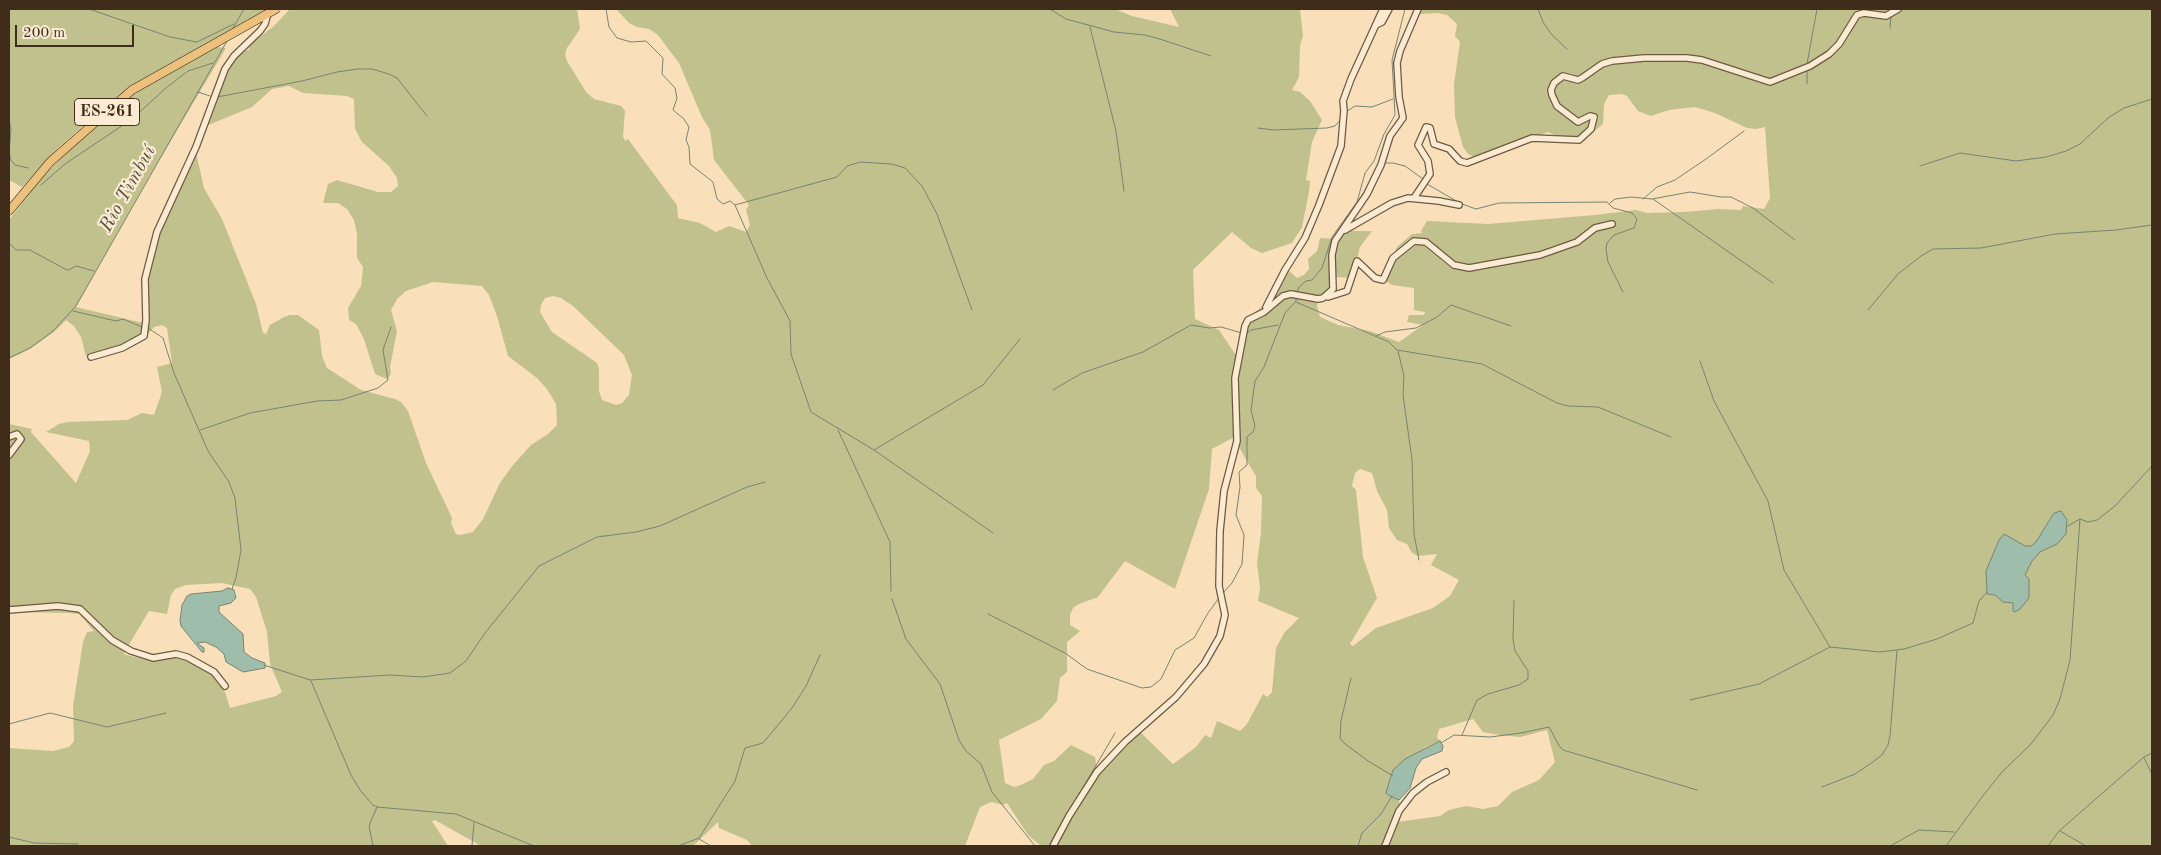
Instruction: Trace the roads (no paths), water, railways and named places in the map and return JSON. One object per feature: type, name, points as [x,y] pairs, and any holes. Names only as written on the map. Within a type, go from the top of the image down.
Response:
[{"type":"main road","name":"ES-261","points":[[9,212],[50,162],[132,90],[272,11]]},
{"type":"street","points":[[1264,312],[1281,278],[1305,238],[1319,205],[1341,146],[1343,101],[1383,9]]},
{"type":"street","points":[[1376,25],[1382,22],[1389,9]]},
{"type":"street","points":[[1323,298],[1333,290],[1333,250],[1335,241],[1372,185],[1390,136],[1403,118],[1399,98],[1397,64],[1400,51],[1418,9]]},
{"type":"street","points":[[1414,198],[1430,174],[1428,161],[1418,145],[1426,127],[1430,128],[1434,144],[1449,149],[1460,161],[1467,163],[1532,138],[1579,140],[1591,129],[1594,117],[1590,116],[1582,121],[1577,121],[1554,101],[1552,86],[1563,76],[1578,80],[1599,66],[1612,61],[1644,58],[1687,58],[1702,60],[1770,82],[1810,66],[1828,54],[1838,44],[1857,14],[1886,16],[1898,9]]},
{"type":"street","points":[[91,357],[122,348],[144,336],[146,320],[145,278],[157,232],[196,147],[224,69],[234,56],[260,31],[272,11]]},
{"type":"street","points":[[1343,231],[1392,203],[1414,198],[1459,205]]},
{"type":"street","points":[[1053,846],[1069,816],[1097,772],[1125,742],[1176,697],[1204,664],[1220,636],[1225,615],[1219,586],[1220,531],[1224,491],[1236,441],[1235,390],[1237,361],[1247,322],[1264,312],[1280,297],[1288,294],[1316,299],[1346,292],[1357,260],[1375,278],[1383,280],[1393,258],[1407,245],[1417,241],[1426,242],[1454,265],[1469,268],[1540,255],[1577,242],[1598,226],[1612,224]]},
{"type":"street","points":[[9,437],[17,434],[21,439],[9,455]]},
{"type":"street","points":[[9,610],[58,606],[80,609],[112,640],[131,651],[153,658],[176,654],[188,657],[214,672],[225,686]]},
{"type":"street","points":[[1386,846],[1399,812],[1413,793],[1427,782],[1446,772]]},
{"type":"waterway","points":[[89,9],[170,37],[197,42],[234,24]]},
{"type":"waterway","name":"Rio Timbuí","points":[[232,30],[244,9]]},
{"type":"waterway","points":[[606,9],[609,27],[617,38],[631,42],[646,41],[663,58],[662,74],[675,88],[677,98],[673,110],[684,119],[689,127],[686,140],[689,147],[690,164],[713,182],[717,199],[723,204],[730,201],[735,205],[767,278],[790,321],[791,354],[811,412],[874,450],[993,533]]},
{"type":"waterway","points":[[1050,9],[1066,19],[1114,32],[1145,35],[1211,56]]},
{"type":"waterway","points":[[1297,292],[1299,287],[1306,281],[1312,280],[1322,268],[1332,237],[1357,202],[1365,173],[1374,161],[1384,134],[1395,115],[1392,60],[1405,9]]},
{"type":"waterway","points":[[1538,9],[1543,22],[1552,35],[1567,49]]},
{"type":"waterway","points":[[1807,64],[1817,9]]},
{"type":"waterway","points":[[1890,28],[1891,16]]},
{"type":"waterway","points":[[1090,27],[1116,131],[1124,191]]},
{"type":"waterway","name":"Rio Timbuí","points":[[9,358],[30,348],[53,331],[76,306],[227,41]]},
{"type":"waterway","points":[[41,185],[65,164],[132,119],[188,71],[213,63]]},
{"type":"waterway","points":[[217,97],[302,81],[337,72],[372,69],[397,78],[427,116]]},
{"type":"waterway","points":[[1807,70],[1807,84]]},
{"type":"waterway","points":[[198,92],[210,96]]},
{"type":"waterway","points":[[1346,112],[1355,106],[1372,107],[1393,99]]},
{"type":"waterway","points":[[1920,166],[1960,153],[2016,161],[2046,157],[2066,151],[2080,144],[2108,118],[2124,108],[2152,99]]},
{"type":"waterway","points":[[1258,128],[1273,130],[1327,128],[1335,126],[1341,119]]},
{"type":"waterway","points":[[9,120],[11,129],[9,153],[11,160],[15,165],[28,168]]},
{"type":"waterway","points":[[1643,199],[1657,187],[1675,180],[1744,131]]},
{"type":"waterway","points":[[735,205],[837,177],[847,166],[860,162],[892,164],[905,168],[922,186],[937,214],[972,310]]},
{"type":"waterway","points":[[1384,163],[1405,166],[1423,179]]},
{"type":"waterway","points":[[1427,184],[1458,202]]},
{"type":"waterway","points":[[1610,203],[1615,199],[1631,197],[1652,199],[1690,192],[1731,197],[1753,208],[1795,240]]},
{"type":"waterway","points":[[1653,199],[1773,283]]},
{"type":"waterway","points":[[1462,204],[1476,209],[1499,203],[1607,202],[1613,208],[1632,213],[1637,219],[1634,228],[1614,235],[1607,243],[1606,249],[1608,262],[1623,292]]},
{"type":"waterway","points":[[1868,310],[1898,274],[1933,249],[1981,248],[2055,234],[2116,230],[2152,225]]},
{"type":"waterway","points":[[9,243],[16,250],[30,250],[68,270],[76,266],[94,271]]},
{"type":"waterway","points":[[1223,593],[1232,583],[1242,564],[1244,535],[1236,515],[1240,487],[1239,472],[1247,465],[1247,437],[1253,432],[1255,426],[1251,410],[1255,381],[1264,367],[1285,313],[1296,301],[1296,298]]},
{"type":"waterway","points":[[1296,302],[1389,342],[1397,350],[1482,364],[1557,403],[1568,406],[1598,407],[1671,437]]},
{"type":"waterway","points":[[1376,336],[1385,332],[1416,328],[1437,317],[1451,305],[1511,326]]},
{"type":"waterway","points":[[73,311],[116,321],[123,319],[142,327]]},
{"type":"waterway","points":[[1053,390],[1082,373],[1143,352],[1191,325],[1209,328],[1221,327],[1242,333]]},
{"type":"waterway","points":[[1246,334],[1251,330],[1278,325]]},
{"type":"waterway","points":[[200,430],[250,413],[317,401],[341,400],[378,388],[388,380],[383,350],[391,327]]},
{"type":"waterway","points":[[148,328],[163,338],[174,373],[208,451],[229,482],[235,498],[241,550],[232,589]]},
{"type":"waterway","points":[[874,450],[983,385],[1020,339]]},
{"type":"waterway","points":[[1398,351],[1404,376],[1403,395],[1412,460],[1414,534],[1419,560]]},
{"type":"waterway","points":[[1700,361],[1714,401],[1768,501],[1784,570],[1830,647]]},
{"type":"waterway","points":[[838,430],[890,542],[891,591]]},
{"type":"waterway","points":[[2068,526],[2080,519],[2088,522],[2097,520],[2115,506],[2152,466]]},
{"type":"waterway","points":[[264,665],[310,680],[390,675],[423,677],[450,673],[466,661],[485,633],[539,566],[597,537],[636,532],[660,526],[747,487],[765,482]]},
{"type":"waterway","points":[[1946,846],[2002,772],[2031,744],[2053,715],[2060,699],[2070,660],[2080,519]]},
{"type":"waterway","points":[[1690,700],[1759,684],[1830,647],[1880,652],[1904,649],[1937,639],[1973,623],[1979,601],[1987,592]]},
{"type":"waterway","points":[[988,614],[1065,653],[1087,669],[1142,688],[1151,687],[1161,679],[1175,650],[1194,638],[1219,598]]},
{"type":"waterway","points":[[892,599],[906,639],[940,684],[959,740],[966,751],[981,764],[992,792],[1035,846]]},
{"type":"waterway","points":[[1462,735],[1477,700],[1488,694],[1519,685],[1528,679],[1528,671],[1515,651],[1513,639],[1514,600]]},
{"type":"waterway","points":[[1822,787],[1855,774],[1882,755],[1888,745],[1897,651]]},
{"type":"waterway","points":[[678,846],[699,838],[735,781],[745,748],[763,743],[792,708],[806,686],[820,655]]},
{"type":"waterway","points":[[1351,678],[1341,721],[1340,738],[1368,761],[1393,776]]},
{"type":"waterway","points":[[311,681],[351,775],[360,790],[373,805],[377,807],[456,814],[534,846]]},
{"type":"waterway","points":[[9,724],[50,713],[107,727],[166,713]]},
{"type":"waterway","points":[[1441,743],[1454,735],[1490,737],[1549,727],[1563,750],[1697,790]]},
{"type":"waterway","points":[[1070,810],[1115,733]]},
{"type":"waterway","points":[[2048,846],[2059,831],[2144,757],[2152,753]]},
{"type":"waterway","points":[[2144,758],[2152,774]]},
{"type":"waterway","points":[[1358,846],[1362,833],[1381,814],[1392,796]]},
{"type":"waterway","points":[[373,846],[369,826],[377,807]]},
{"type":"waterway","points":[[472,846],[474,823]]},
{"type":"waterway","points":[[1049,846],[1060,826]]},
{"type":"waterway","points":[[1890,846],[1919,830],[1954,832]]},
{"type":"waterway","points":[[2060,831],[2086,846]]},
{"type":"waterway","points":[[9,837],[34,843],[78,844]]},
{"type":"waterway","points":[[699,839],[711,846]]}]
